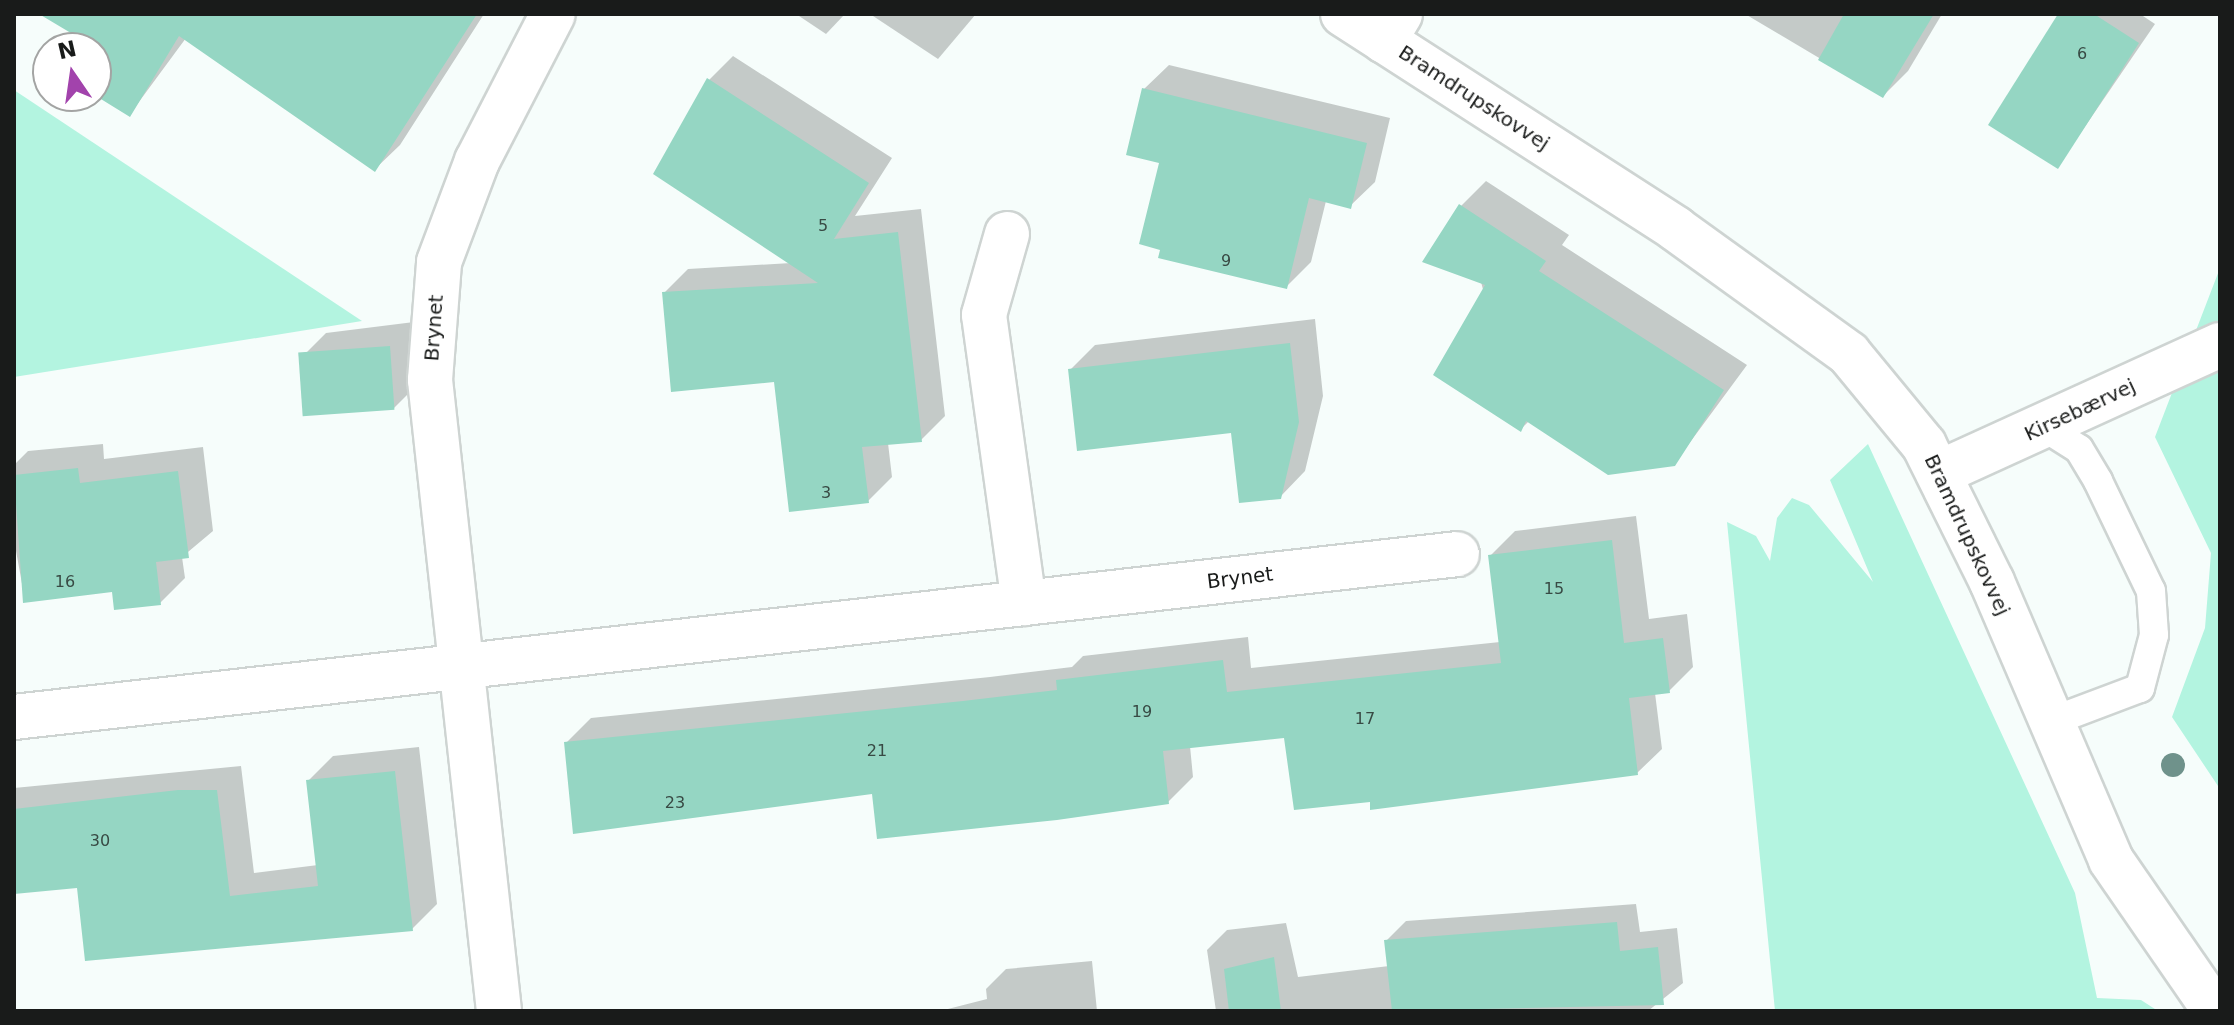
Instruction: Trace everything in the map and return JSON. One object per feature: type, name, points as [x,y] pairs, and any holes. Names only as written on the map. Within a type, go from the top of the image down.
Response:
[{"type":"street","name":"Brynet","points":[[499,1011],[430,380],[439,262],[477,161],[553,14]]},
{"type":"street","name":"Bramdrupskovvej","points":[[1343,14],[1392,28],[1676,229],[1833,341],[1897,409],[1939,473],[2126,887],[2215,1011]]},
{"type":"street","points":[[1007,234],[984,315],[1024,603]]},
{"type":"street","name":"Kirsebærvej","points":[[1939,473],[2220,345]]},
{"type":"street","name":"Brynet","points":[[14,717],[1457,554]]},
{"type":"lane","points":[[2044,427],[2079,449],[2098,481],[2151,591],[2154,635],[2140,688],[2050,722]]},
{"type":"green space","points":[[14,90],[32,102],[32,112],[47,112],[362,321],[14,377]]},
{"type":"green space","points":[[2220,268],[2220,789],[2172,717],[2205,628],[2211,553],[2155,437]]},
{"type":"green space","points":[[1868,444],[2075,893],[2097,998],[2141,1000],[2158,1011],[1775,1011],[1727,522],[1756,536],[1770,561],[1777,518],[1792,498],[1809,505],[1873,582],[1830,480]]},
{"type":"building","points":[[39,14],[477,14],[375,172],[179,36],[130,117],[112,106],[112,32],[69,32]]},
{"type":"building","points":[[1844,14],[1934,14],[1883,98],[1818,60]]},
{"type":"building","points":[[2058,14],[2094,14],[2139,43],[2058,169],[1988,125]]},
{"type":"building","points":[[707,78],[869,183],[834,239],[898,232],[922,442],[862,447],[869,503],[789,512],[774,382],[671,392],[662,292],[818,283],[653,174]]},
{"type":"building","points":[[1142,88],[1367,143],[1351,209],[1309,198],[1287,289],[1158,258],[1160,250],[1139,244],[1159,163],[1126,155]]},
{"type":"building","points":[[1459,204],[1546,261],[1539,271],[1724,390],[1675,466],[1608,475],[1526,421],[1521,432],[1433,375],[1485,285],[1422,262]]},
{"type":"building","points":[[1290,343],[1299,422],[1281,499],[1239,503],[1231,433],[1077,451],[1068,369]]},
{"type":"building","points":[[390,346],[394,410],[303,416],[298,352]]},
{"type":"building","points":[[78,468],[80,483],[178,471],[189,558],[156,562],[161,605],[114,610],[112,592],[23,603],[14,475]]},
{"type":"building","points":[[1612,540],[1624,643],[1663,638],[1670,693],[1629,698],[1638,775],[1370,810],[1370,802],[1294,810],[1284,738],[1163,751],[1169,804],[1057,820],[877,839],[872,794],[573,834],[564,742],[1057,690],[1056,680],[1223,660],[1227,692],[1501,663],[1488,555]]},
{"type":"building","points":[[395,771],[413,931],[85,961],[77,888],[14,894],[14,809],[178,790],[217,790],[230,896],[318,886],[306,780]]},
{"type":"building","points":[[1617,922],[1620,951],[1658,947],[1664,1005],[1392,1011],[1384,940]]},
{"type":"building","points":[[1274,957],[1281,1011],[1229,1011],[1224,969]]}]
